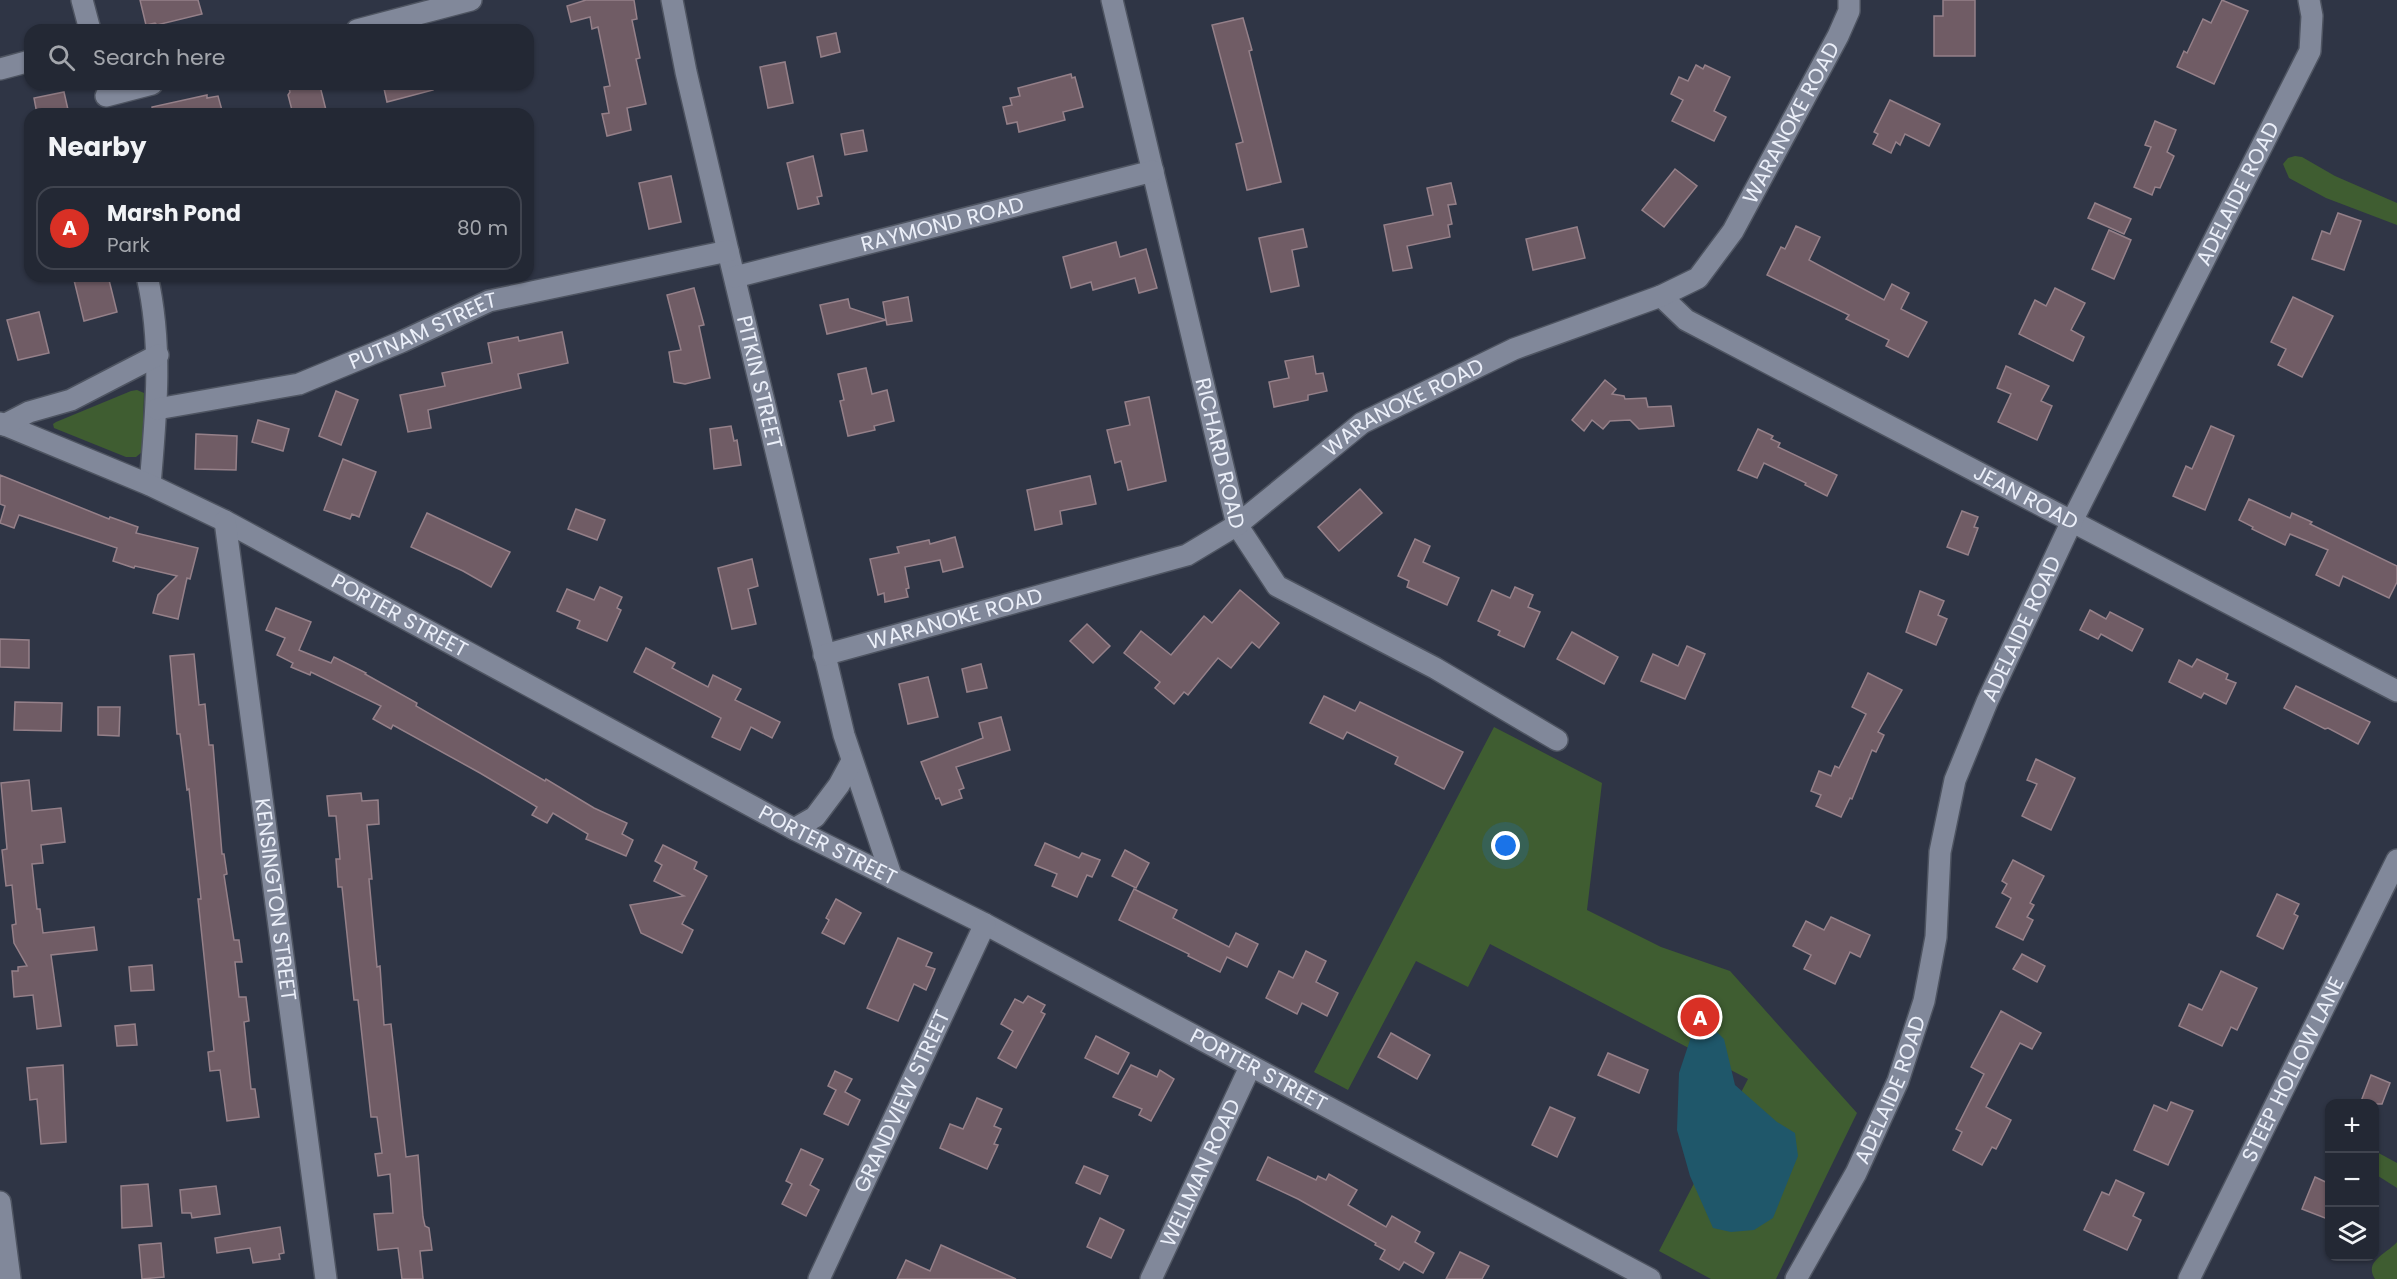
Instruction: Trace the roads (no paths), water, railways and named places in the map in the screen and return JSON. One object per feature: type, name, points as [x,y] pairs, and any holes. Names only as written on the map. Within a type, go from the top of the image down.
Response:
[{"type":"street","points":[[82,0],[88,24]]},
{"type":"street","points":[[380,24],[471,0]]},
{"type":"street","name":"PITKIN STREET","points":[[672,0],[686,72],[824,655],[852,761],[892,878]]},
{"type":"street","name":"RICHARD ROAD","points":[[1112,0],[1237,525],[1277,586],[1435,668],[1557,740]]},
{"type":"street","name":"WARANOKE ROAD","points":[[824,655],[1186,555],[1237,525],[1362,423],[1514,349],[1661,296],[1698,278],[1733,231],[1838,36],[1849,11],[1849,0]]},
{"type":"street","name":"ADELAIDE ROAD","points":[[1796,1279],[1856,1173],[1898,1082],[1924,1001],[1936,937],[1940,852],[1955,780],[1987,702],[2072,521],[2310,51],[2312,16],[2309,0]]},
{"type":"street","points":[[0,69],[24,63]]},
{"type":"street","points":[[107,98],[133,90]]},
{"type":"street","name":"RAYMOND ROAD","points":[[735,277],[1153,171]]},
{"type":"street","name":"PUTNAM STREET","points":[[157,408],[299,384],[401,342],[489,302],[728,251]]},
{"type":"street","points":[[148,282],[158,355],[157,408],[150,485]]},
{"type":"street","name":"JEAN ROAD","points":[[1661,296],[1686,320],[2397,691]]},
{"type":"street","points":[[2,424],[29,412],[71,400],[158,355]]},
{"type":"street","name":"PORTER STREET","points":[[2,424],[150,485],[225,521],[795,829],[985,924],[1650,1279]]},
{"type":"street","name":"KENSINGTON STREET","points":[[225,521],[326,1279]]},
{"type":"street","points":[[795,829],[815,817],[839,785],[852,761]]},
{"type":"street","name":"STEEP HOLLOW LANE","points":[[2189,1279],[2397,860]]},
{"type":"street","name":"GRANDVIEW STREET","points":[[819,1279],[985,924]]},
{"type":"street","name":"WELLMAN ROAD","points":[[1151,1279],[1250,1066]]},
{"type":"street","points":[[0,1202],[2,1234],[10,1279]]},
{"type":"water","points":[[1700,1021],[1709,1024],[1724,1039],[1735,1085],[1777,1122],[1795,1133],[1798,1156],[1773,1218],[1754,1230],[1731,1232],[1713,1228],[1690,1176],[1677,1130],[1679,1073],[1695,1025]]},
{"type":"place","name":"Marsh Pond","points":[[1700,1017]]}]
